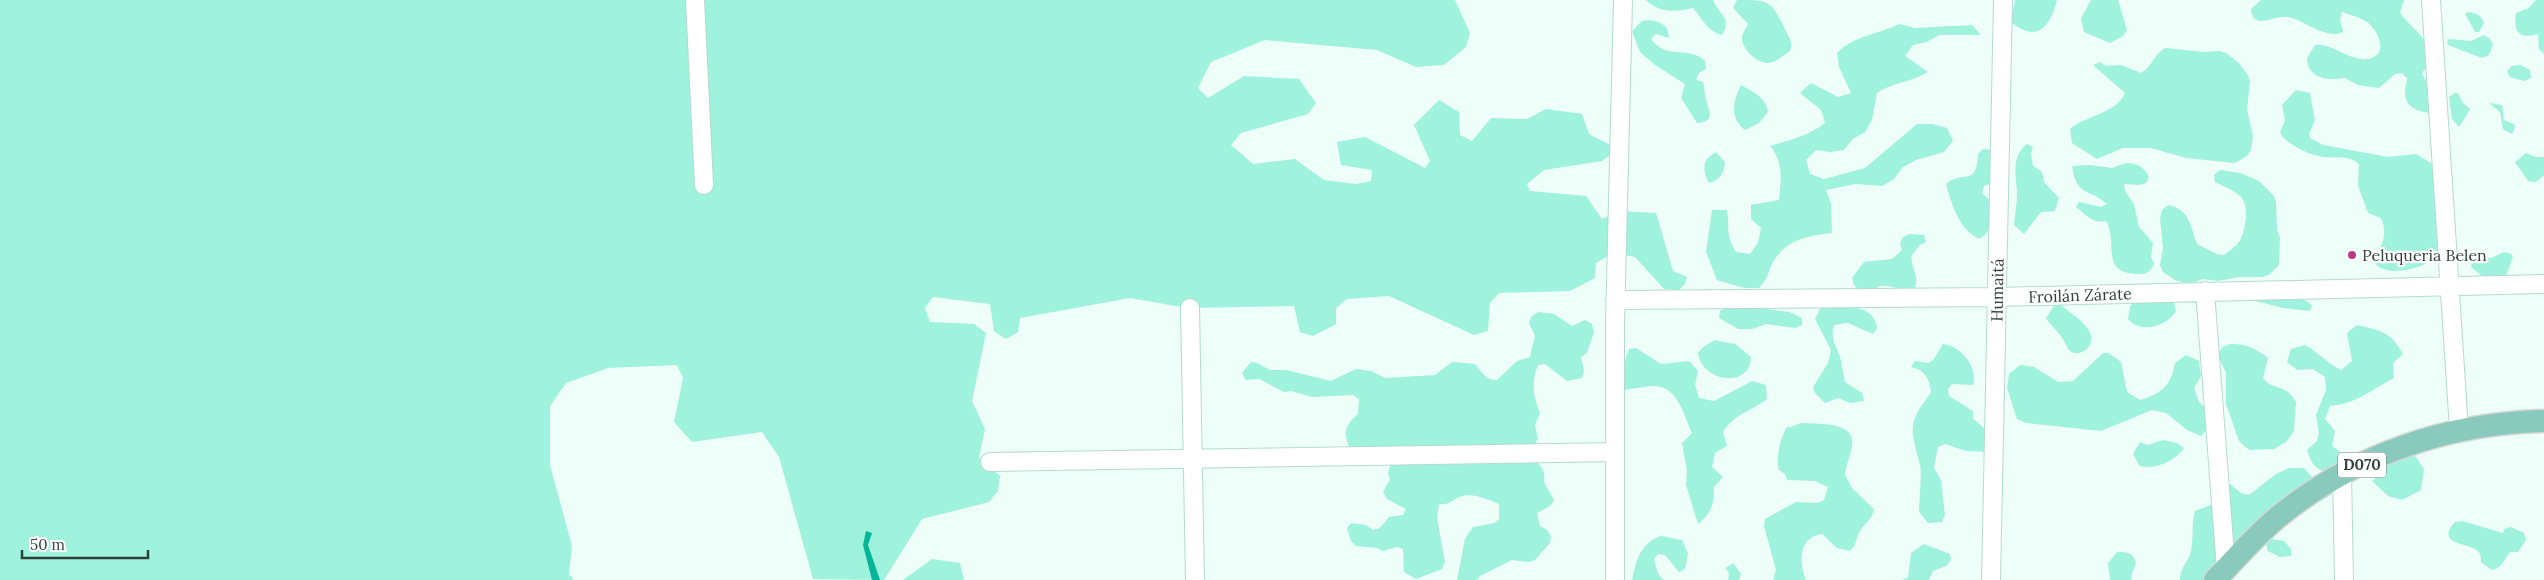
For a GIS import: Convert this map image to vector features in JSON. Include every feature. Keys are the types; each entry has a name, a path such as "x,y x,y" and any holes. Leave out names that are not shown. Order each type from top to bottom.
{"main road":[{"name":"D070","path":"2221,575 2281,514 2342,473 2422,439 2459,430 2544,421"}],"street":[{"path":"695,0 704,185"},
{"path":"1615,580 1615,300 1623,0"},
{"name":"Humaitá","path":"1991,580 2003,0"},
{"path":"2432,0 2459,430"},
{"name":"Froilán Zárate","path":"1615,300 1997,297 2544,284"},
{"path":"2205,291 2221,575"},
{"path":"1190,308 1195,580"},
{"path":"990,462 1615,452"},
{"path":"2342,473 2344,580"}],"shaded area":[{"path":"0,0 1455,0 1470,33 1466,47 1444,65 1416,67 1377,50 1265,40 1211,62 1198,88 1208,98 1244,76 1299,79 1316,103 1308,114 1241,133 1231,145 1253,164 1295,159 1324,180 1356,184 1371,181 1372,170 1341,165 1337,142 1365,137 1425,168 1430,161 1414,125 1439,100 1459,112 1460,135 1472,141 1491,118 1527,119 1546,109 1582,114 1589,134 1618,149 1602,161 1544,170 1527,184 1530,191 1586,196 1602,219 1620,211 1656,213 1673,271 1687,277 1685,284 1679,290 1664,289 1635,257 1613,253 1596,263 1595,278 1570,291 1499,293 1490,303 1488,331 1474,335 1389,296 1347,299 1336,308 1336,324 1313,336 1300,332 1294,306 1187,308 1130,298 1020,318 1018,332 1006,339 994,331 990,304 933,297 925,308 930,322 974,324 986,333 972,401 985,429 979,457 1000,476 998,491 989,502 922,519 884,580 813,579 779,457 762,432 692,442 674,422 683,378 677,365 608,368 566,383 550,406 550,465 572,546 569,574 574,580 0,580"},
{"path":"1646,0 1713,0 1724,16 1725,29 1722,35 1713,31 1693,8 1681,10 1662,9"},
{"path":"1737,0 1762,1 1771,6 1790,38 1790,51 1769,63 1760,61 1751,55 1745,47 1742,38 1748,24 1733,8"},
{"path":"2015,0 2057,0 2046,25 2035,32 2020,28 2011,22"},
{"path":"2091,0 2118,0 2127,30 2123,36 2110,43 2084,32 2081,18"},
{"path":"2261,0 2404,0 2400,12 2424,39 2430,52 2430,59 2422,74 2436,99 2435,113 2416,110 2408,104 2405,92 2407,78 2402,73 2395,74 2379,88 2358,85 2345,78 2326,79 2311,70 2307,58 2315,45 2329,47 2358,59 2372,58 2377,55 2380,51 2380,41 2375,30 2367,22 2342,12 2340,19 2343,32 2336,34 2322,32 2288,17 2260,21 2256,20 2253,16 2251,9"},
{"path":"2536,0 2544,0 2544,54 2539,49 2538,34 2531,36 2521,35 2518,33 2515,25 2516,13 2529,8"},
{"path":"2468,12 2482,18 2484,23 2479,32 2475,32 2465,14"},
{"path":"1650,20 1664,25 1668,33 1669,38 1656,34 1651,39 1657,46 1671,51 1692,54 1705,61 1706,69 1699,73 1696,80 1704,84 1705,97 1710,114 1707,120 1697,123 1681,98 1685,84 1655,65 1640,52 1632,31 1642,21"},
{"path":"1899,24 1915,28 1972,25 1981,35 1939,35 1927,42 1913,45 1905,56 1928,72 1916,78 1889,86 1877,93 1872,120 1865,132 1853,139 1844,150 1830,152 1816,150 1806,160 1810,174 1824,179 1865,168 1917,124 1932,124 1947,128 1953,141 1944,152 1916,160 1903,167 1894,179 1882,186 1855,184 1826,190 1831,204 1832,233 1798,240 1783,249 1772,264 1766,279 1759,288 1744,288 1717,280 1706,252 1712,210 1727,210 1729,236 1736,252 1750,254 1758,243 1761,228 1751,219 1751,205 1779,200 1780,165 1770,146 1792,140 1825,123 1821,110 1800,93 1811,83 1838,97 1851,93 1839,67 1837,53 1851,42"},
{"path":"2484,35 2490,39 2493,45 2489,55 2482,58 2448,45 2447,42 2449,39 2471,41"},
{"path":"2165,48 2204,52 2219,51 2226,53 2239,63 2250,81 2247,110 2253,136 2251,150 2247,156 2235,163 2186,158 2151,148 2123,148 2097,159 2072,143 2070,129 2084,120 2115,106 2125,93 2093,65 2100,62 2106,66 2121,65 2141,73"},
{"path":"2520,65 2530,70 2531,78 2524,81 2510,77 2507,71 2512,66"},
{"path":"1741,85 1765,102 1768,112 1759,123 1745,130 1736,120 1734,109"},
{"path":"2296,90 2310,93 2315,120 2309,134 2310,138 2323,145 2388,157 2416,154 2434,165 2442,224 2439,247 2435,256 2430,261 2412,269 2392,271 2376,265 2373,258 2382,244 2384,229 2381,218 2368,213 2358,186 2359,164 2347,158 2325,157 2306,152 2288,142 2280,133 2285,120 2282,105"},
{"path":"2458,93 2463,103 2470,109 2459,127 2452,119 2449,97"},
{"path":"2489,103 2502,105 2504,120 2514,124 2515,128 2512,134 2503,129 2500,112"},
{"path":"2027,144 2033,147 2031,154 2033,166 2042,172 2044,182 2059,198 2055,211 2041,212 2024,234 2014,225 2017,197 2016,166 2019,154"},
{"path":"1983,149 1998,150 1997,181 1984,186 1982,193 1993,203 1992,214 1991,224 1987,232 1979,239 1966,229 1961,222 1946,184 1972,174 1975,171 1978,154"},
{"path":"1716,152 1725,162 1719,178 1709,183 1704,169 1708,158"},
{"path":"2526,153 2536,157 2544,157 2544,175 2536,182 2528,181 2515,162"},
{"path":"2126,163 2140,166 2149,177 2146,183 2139,185 2124,184 2125,191 2134,204 2139,227 2153,243 2151,257 2154,264 2152,269 2142,274 2126,273 2118,269 2112,255 2111,238 2106,221 2093,220 2076,207 2079,202 2101,207 2107,204 2080,188 2074,176 2072,166 2090,165 2112,168"},
{"path":"2220,170 2240,173 2259,181 2274,196 2277,230 2280,237 2279,265 2269,275 2262,277 2239,277 2218,281 2203,279 2189,284 2175,280 2163,272 2160,265 2163,248 2160,218 2162,210 2168,205 2181,210 2185,214 2197,244 2217,254 2224,255 2239,242 2245,225 2245,205 2240,196 2215,182 2214,175"},
{"path":"1910,234 1924,235 1926,242 1920,245 1911,256 1916,279 1913,292 1883,286 1879,286 1874,291 1859,290 1854,285 1852,278 1864,262 1892,259 1902,250 1900,243 1903,237"},
{"path":"2504,252 2511,254 2513,257 2506,276 2488,281 2471,267 2473,258 2491,258"},
{"path":"2163,294 2174,303 2176,311 2172,317 2153,327 2133,324 2128,319 2130,306 2136,302"},
{"path":"2217,295 2299,297 2312,305 2310,311 2283,308 2248,299 2212,302"},
{"path":"2061,305 2082,322 2091,335 2091,344 2081,352 2077,353 2069,350 2064,340 2046,318 2054,306"},
{"path":"1726,307 1789,312 1802,318 1802,325 1795,328 1766,324 1752,329 1738,329 1719,318 1720,311"},
{"path":"1821,307 1858,308 1871,315 1875,320 1877,328 1873,334 1848,323 1834,325 1833,330 1833,338 1840,357 1845,382 1862,393 1864,401 1850,403 1838,398 1825,403 1815,393 1813,387 1828,363 1831,350 1815,319"},
{"path":"1538,312 1554,314 1572,326 1585,320 1592,324 1594,332 1587,353 1581,357 1584,371 1582,378 1567,381 1545,364 1538,365 1534,378 1534,396 1540,413 1535,425 1538,439 1534,445 1531,459 1542,468 1544,482 1554,500 1550,506 1537,513 1540,526 1547,530 1551,536 1550,543 1535,560 1529,562 1512,560 1480,576 1477,580 1457,580 1465,539 1473,527 1494,523 1499,519 1499,504 1478,496 1467,495 1447,504 1439,504 1437,518 1445,562 1442,569 1416,579 1404,572 1403,549 1397,547 1383,551 1377,548 1356,546 1351,541 1347,528 1351,523 1366,525 1373,530 1380,528 1389,517 1403,515 1406,509 1387,499 1383,492 1390,479 1388,473 1392,459 1350,449 1346,438 1346,430 1350,422 1358,414 1359,399 1353,395 1312,397 1291,391 1284,392 1259,379 1246,380 1242,373 1251,362 1270,370 1286,370 1331,381 1356,369 1371,371 1385,378 1435,375 1452,362 1475,364 1486,377 1497,380 1517,361 1530,357 1535,336 1529,323 1532,316"},
{"path":"2357,325 2389,336 2403,354 2393,363 2394,378 2363,396 2330,406 2325,419 2335,431 2332,446 2351,459 2335,473 2320,470 2311,461 2307,450 2317,441 2319,434 2316,415 2326,390 2325,377 2313,369 2297,370 2287,362 2291,349 2305,345 2341,370 2352,361 2347,333"},
{"path":"1715,340 1734,344 1733,342 1751,357 1749,367 1743,374 1735,378 1725,378 1707,370 1701,363 1698,353 1703,347"},
{"path":"1943,344 1962,353 1967,358 1973,371 1973,385 1952,384 1948,389 1949,396 1973,411 1973,419 1989,432 1990,452 1966,451 1945,444 1938,447 1934,468 1941,480 1945,515 1942,522 1928,523 1919,512 1921,468 1914,443 1913,428 1917,412 1931,393 1926,376 1920,370 1911,367 1915,361 1929,363 1934,359"},
{"path":"2230,344 2241,344 2250,347 2268,358 2263,378 2271,385 2284,389 2296,402 2294,431 2286,442 2274,449 2250,450 2239,441 2226,404 2226,373 2220,360 2219,352 2223,347"},
{"path":"1636,348 1661,364 1689,361 1698,371 1695,385 1699,398 1714,401 1752,381 1766,385 1767,399 1737,417 1723,432 1727,446 1715,453 1712,467 1723,477 1714,487 1713,503 1709,512 1698,524 1686,485 1687,471 1682,443 1692,433 1682,409 1668,390 1660,387 1651,386 1623,390 1620,376 1629,349"},
{"path":"2103,353 2109,353 2121,362 2127,392 2140,400 2154,395 2164,388 2171,378 2175,363 2186,355 2199,361 2201,376 2194,388 2199,402 2210,412 2210,426 2201,436 2187,430 2166,413 2152,410 2101,431 2026,423 2017,419 2007,388 2009,374 2020,365 2034,367 2058,382 2073,381"},
{"path":"1801,423 1834,425 1848,432 1852,437 1852,445 1845,475 1852,488 1874,509 1872,516 1861,530 1855,545 1850,551 1837,548 1822,534 1814,536 1808,540 1802,552 1802,566 1806,580 1773,580 1776,570 1764,526 1765,519 1796,502 1817,503 1824,500 1828,487 1815,481 1787,480 1785,474 1779,470 1778,453 1786,429 1789,425 1788,428"},
{"path":"2163,440 2177,443 2184,448 2176,457 2165,463 2152,467 2140,466 2133,454 2140,442 2148,445"},
{"path":"2409,453 2416,457 2424,469 2421,490 2402,500 2388,496 2372,481 2375,479 2373,466"},
{"path":"2289,468 2304,468 2315,480 2271,508 2211,580 2180,580 2181,572 2191,551 2195,511 2216,503 2222,484 2230,484 2241,493 2249,495 2276,474"},
{"path":"2462,521 2503,533 2504,529 2511,527 2524,533 2526,540 2518,552 2510,552 2501,565 2492,570 2481,562 2478,551 2455,542 2448,535 2455,522"},
{"path":"866,531 872,533 868,545 880,580 872,580 863,545"},
{"path":"1661,536 1682,540 1688,554 1685,569 1679,572 1665,555 1658,554 1654,559 1658,574 1664,580 1632,580 1640,554 1648,543"},
{"path":"2271,539 2284,541 2291,549 2291,556 2280,557 2268,551 2266,544"},
{"path":"1924,544 1950,554 1951,560 1946,566 1933,571 1929,580 1902,580 1908,577 1911,553"},
{"path":"2117,552 2129,553 2135,559 2136,563 2131,576 2132,580 2110,580 2108,563"},
{"path":"932,559 960,563 964,580 903,580"},
{"path":"1733,563 1741,574 1739,580 1728,580 1729,574 1726,568"}],"place":[{"name":"Peluqueria Belen","path":"2352,255"}]}
